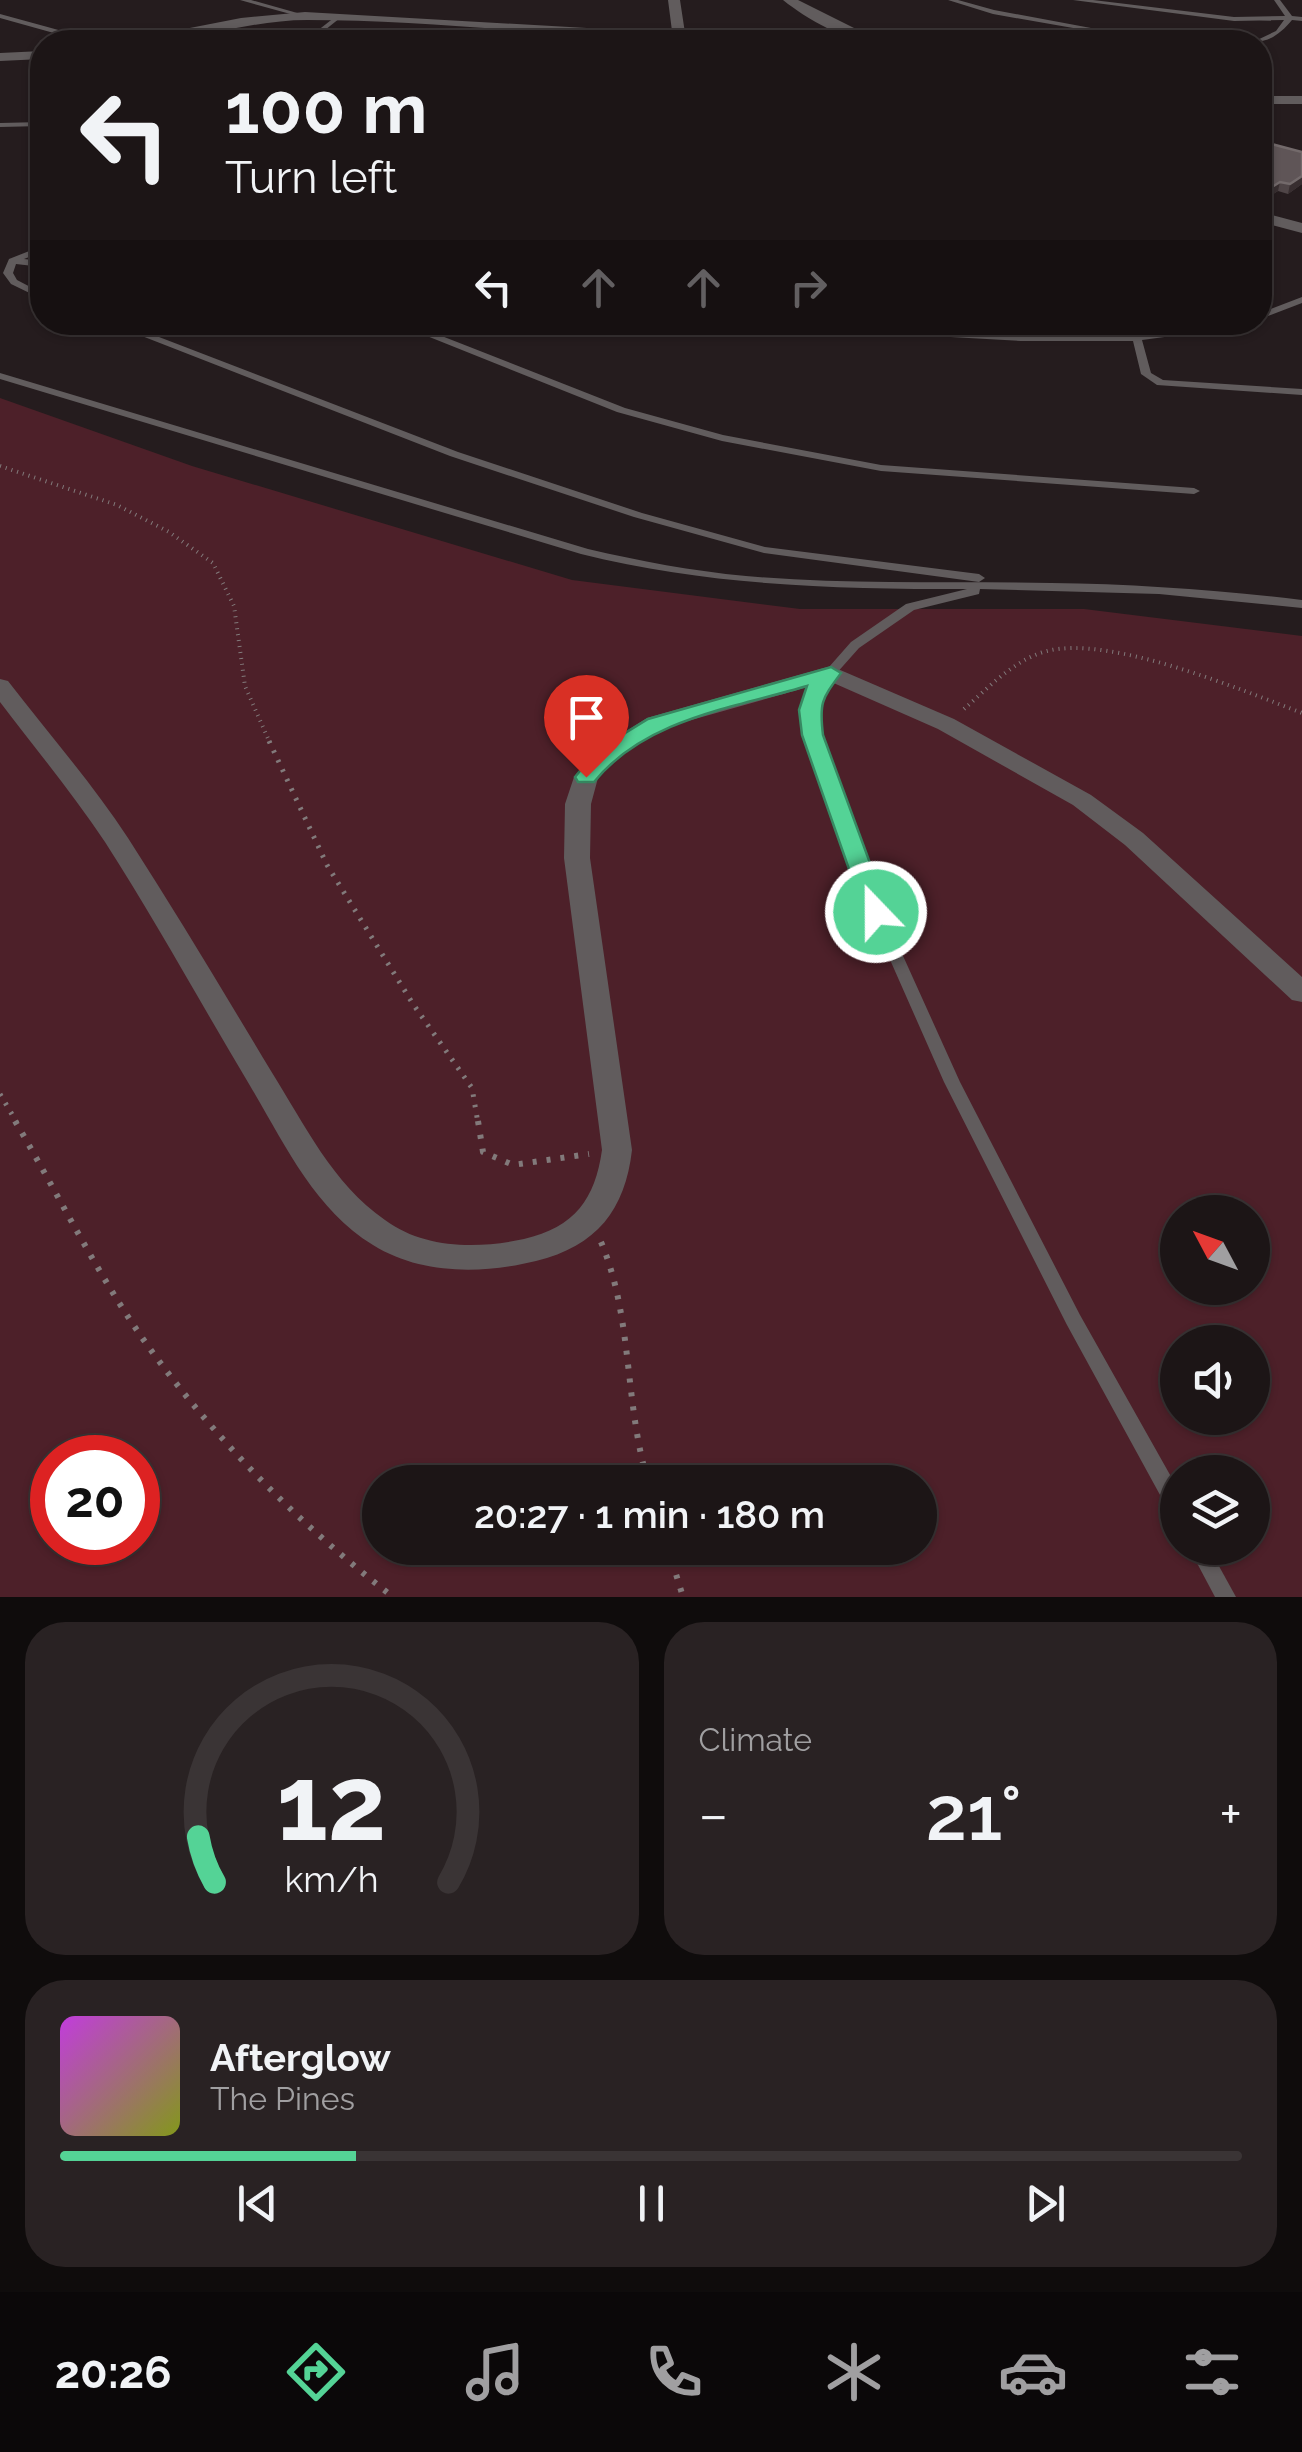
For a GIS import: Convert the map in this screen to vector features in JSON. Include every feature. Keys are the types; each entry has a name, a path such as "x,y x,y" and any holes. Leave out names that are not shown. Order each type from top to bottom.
{"street":[{"path":"674,0 682,30"},
{"path":"788,0 842,30"},
{"path":"194,30 305,16 529,30"},
{"path":"0,57 30,56"},
{"path":"1272,100 1302,100"},
{"path":"1272,220 1302,228"},
{"path":"0,686 116,838 330,1190 362,1220 402,1246 441,1256 484,1258 532,1252 587,1224 607,1196 618,1170 577,858 578,804 586,777 604,756 655,723 831,673 946,724 1109,818 1302,993"}],"lane":[{"path":"243,0 305,16"},
{"path":"951,0 993,12 1094,30"},
{"path":"1076,0 1187,14 1302,18"},
{"path":"1170,0 1187,14"},
{"path":"1277,0 1290,18"},
{"path":"0,16 50,30"},
{"path":"322,30 337,18"},
{"path":"1272,35 1290,18"},
{"path":"0,125 30,124"},
{"path":"30,254 12,262 8,273 14,282 30,290"},
{"path":"12,262 30,263"},
{"path":"1272,311 1302,300"},
{"path":"144,335 454,454 730,542 1008,586"},
{"path":"429,335 621,410 722,438 896,470 1194,491"},
{"path":"946,335 1138,340 1174,335"},
{"path":"1146,335 1155,339"},
{"path":"1138,340 1146,374 1162,382 1302,392"},
{"path":"0,376 585,552 661,570 751,582 1183,591 1302,604"},
{"path":"1008,586 931,601 892,616 854,645 813,692 812,735 864,886 971,1121 1073,1320 1160,1477"},
{"path":"1208,1565 1226,1597"}],"path":[{"path":"0,466 117,506 169,532 213,563 234,606 245,686 279,763 327,865 413,1004 472,1088 484,1152 513,1165 617,1150"},
{"path":"946,724 1029,658 1051,650 1082,649 1130,657 1302,713"},
{"path":"0,1094 123,1307 166,1370 284,1506 393,1597"},
{"path":"587,1224 603,1244 619,1296 628,1344 630,1408 644,1465"},
{"path":"673,1565 683,1597"}],"shaded area":[{"path":"0,398 192,466 572,580 800,609 1084,609 1302,636 1302,1597 0,1597"}],"building":[{"path":"1272,144 1302,152 1302,176 1290,184 1280,182 1272,187"}],"route":[{"path":"586,777 604,756 655,723 831,673 813,692 812,735 876,912"}]}
